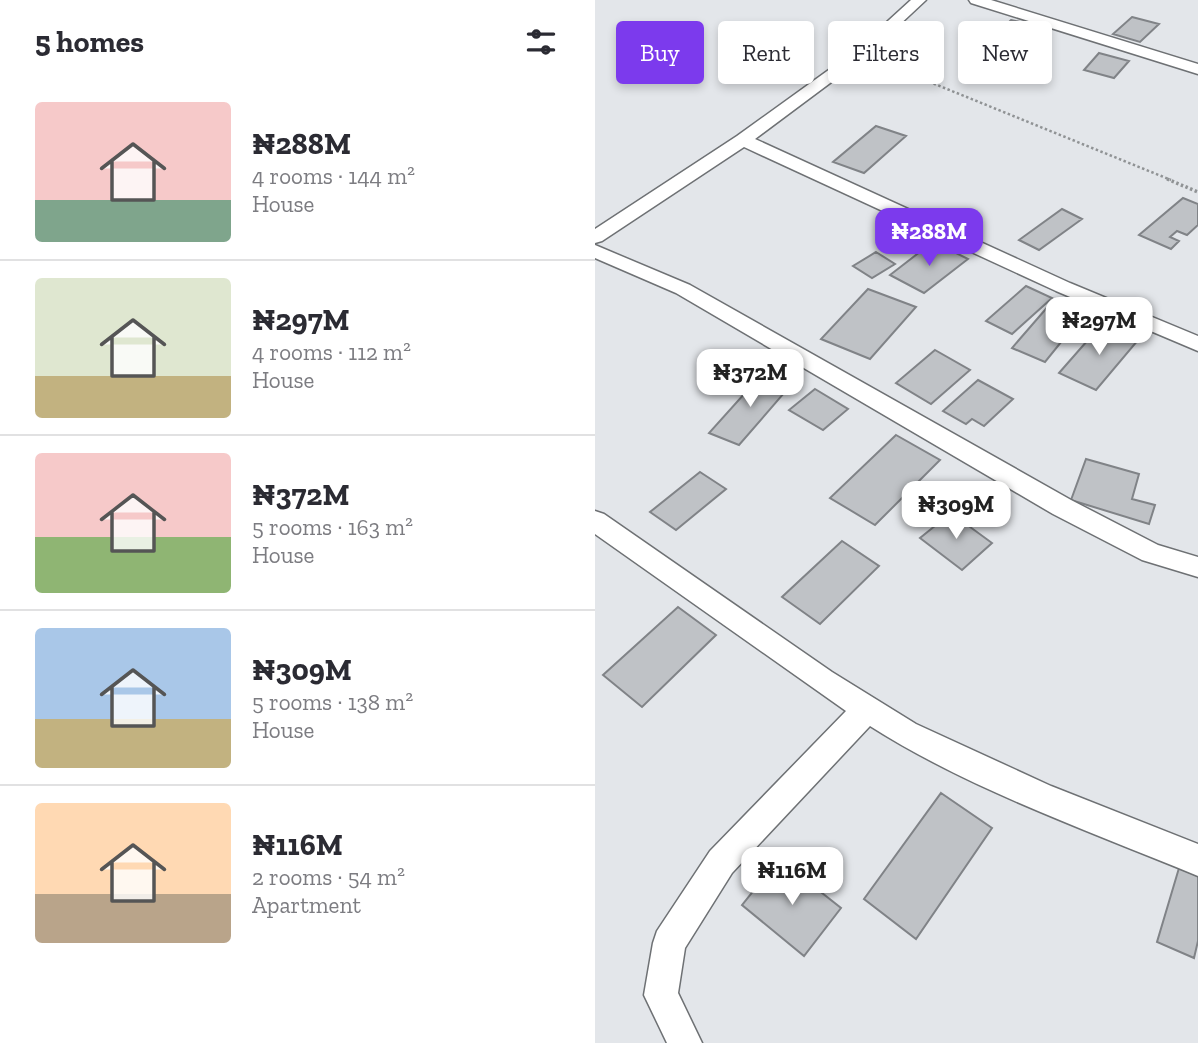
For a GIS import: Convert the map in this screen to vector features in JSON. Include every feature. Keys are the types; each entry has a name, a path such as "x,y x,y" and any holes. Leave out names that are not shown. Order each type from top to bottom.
{"street":[{"path":"896,21 919,0"},
{"path":"976,0 1198,69"},
{"path":"595,237 743,140 828,78"},
{"path":"743,140 1063,286 1198,344"},
{"path":"595,251 683,289 1062,507 1151,553 1198,568"},
{"path":"595,520 822,681 906,733 1041,797 1198,860"},
{"path":"685,1043 661,995 669,943 721,862 867,709"}],"path":[{"path":"936,84 1198,192"}],"building":[{"path":"1132,17 1159,24 1140,42 1113,34"},
{"path":"1099,53 1129,61 1114,78 1084,70"},
{"path":"876,126 906,136 864,173 833,162"},
{"path":"1183,198 1198,204 1198,225 1187,235 1177,231 1170,237 1179,241 1171,249 1139,235"},
{"path":"1062,209 1082,219 1039,250 1019,240"},
{"path":"942,246 968,259 924,293 890,275 925,248 934,253"},
{"path":"876,252 895,264 872,278 853,266"},
{"path":"1026,286 1052,298 1012,334 986,321"},
{"path":"868,289 916,307 870,359 821,339"},
{"path":"1051,303 1083,315 1045,362 1012,348"},
{"path":"1102,324 1139,339 1096,390 1059,373"},
{"path":"935,350 970,370 931,404 896,383"},
{"path":"763,373 791,385 739,445 709,433"},
{"path":"978,380 1013,399 984,426 972,419 966,424 943,411"},
{"path":"815,389 848,409 823,430 789,410"},
{"path":"896,435 940,460 875,525 830,498"},
{"path":"1086,459 1139,474 1132,499 1155,505 1149,524 1071,500"},
{"path":"700,472 726,489 676,530 650,512"},
{"path":"951,513 992,543 962,570 920,538"},
{"path":"842,541 879,566 820,624 782,597"},
{"path":"678,607 716,635 642,707 603,675"},
{"path":"941,793 992,828 916,939 864,899"},
{"path":"779,859 841,908 804,956 742,905"},
{"path":"1179,868 1198,876 1198,941 1194,958 1157,942"}]}
